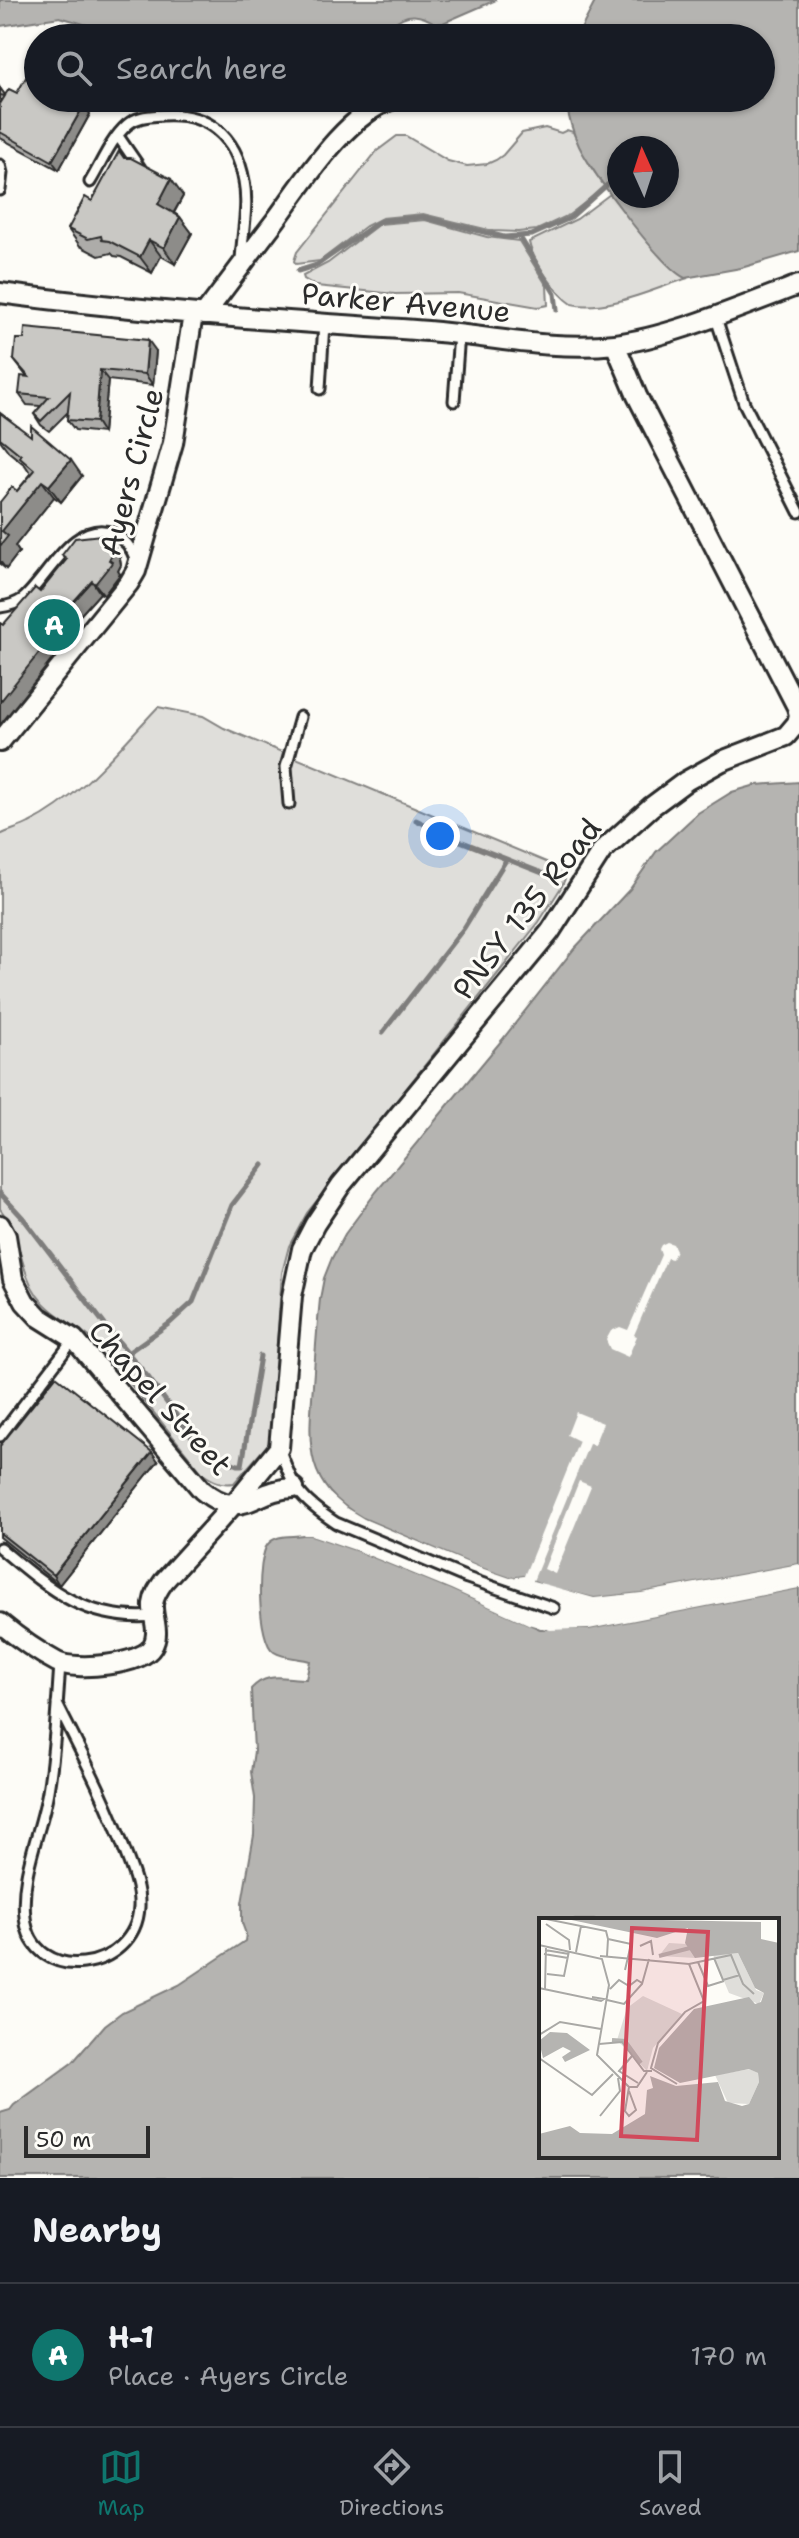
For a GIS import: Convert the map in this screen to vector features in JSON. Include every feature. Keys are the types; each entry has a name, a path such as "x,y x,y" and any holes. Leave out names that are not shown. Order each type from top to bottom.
{"street":[{"path":"198,314 240,267 307,177 342,136 369,112"},
{"name":"Parker Avenue","path":"0,293 87,305 534,342 615,344 649,337 799,285"},
{"name":"Ayers Circle","path":"0,742 129,583 173,443 198,314"},
{"name":"PNSY 135 Road","path":"279,1448 292,1296 302,1249 341,1185 550,932 602,851 651,807 686,781 722,761 786,736 797,723 797,707 637,396 615,344"},
{"name":"Chapel Street","path":"0,1225 6,1236 13,1279 25,1302 39,1317 74,1339 202,1490 216,1501 232,1506 294,1488"},
{"path":"0,1623 60,1664 79,1666 140,1658 154,1645 153,1602 164,1581 279,1448"}],"lane":[{"path":"90,182 118,136 134,120 181,114 196,117 218,130 233,150 245,181 240,267"},
{"path":"118,136 140,168"},
{"path":"0,165 0,190"},
{"path":"715,315 744,403 799,512"},
{"path":"320,389 324,323"},
{"path":"454,401 459,334"},
{"path":"0,607 20,601 70,544 86,534 102,531 114,534 127,545 136,565"},
{"path":"289,804 286,767 300,717"},
{"path":"0,1436 74,1339"},
{"path":"279,1448 294,1488 336,1523 467,1578 554,1608"},
{"path":"0,1548 50,1590 86,1608 128,1618 154,1616"},
{"path":"57,1704 101,1789 134,1875 139,1903 131,1934 119,1948 91,1962 69,1965 55,1961 44,1953 29,1933 25,1919 25,1880 48,1789 60,1664"}],"shaded area":[{"path":"0,0 496,0 436,24 419,16 409,16 394,24 84,24 60,17 0,26"},
{"path":"596,0 799,0 799,251 741,268 685,278 660,257 621,208 679,208 679,136 607,136 607,189 577,140 568,112 775,112 775,24 584,24"},
{"path":"545,128 561,133 567,130 573,132 605,187 569,215 537,230 518,232 493,231 423,214 382,218 366,226 320,261 296,264 294,261 297,252 377,151 397,136 406,136 448,161 467,166 496,160 522,133"},
{"path":"607,196 607,208 621,208 669,266 688,278 615,302 585,306 572,304 546,276 529,242 577,219"},
{"path":"425,220 487,237 519,241 547,286 548,305 538,307 458,293 395,294 316,286 304,279 303,276 328,263 379,224"},
{"path":"158,707 203,716 224,728 568,871 539,922 307,1213 289,1246 282,1273 270,1442 234,1483 218,1482 203,1474 100,1346 51,1310 37,1295 13,1230 0,1209 0,835 48,813 65,800 98,771"},
{"path":"799,782 799,1564 641,1593 594,1598 545,1586 523,1576 510,1578 478,1567 363,1518 330,1492 320,1478 311,1445 320,1299 324,1278 345,1234 574,949 630,889 656,852 698,813 732,792 756,785"},
{"path":"311,1535 358,1551 540,1629 589,1629 799,1588 799,2178 0,2178 0,2113 10,2110 73,2062 105,2025 122,2012 179,1985 245,1941 242,1903 254,1835 255,1798 251,1772 254,1751 251,1689 270,1678 306,1679 310,1661 274,1652 264,1632 260,1599 261,1565 268,1544 279,1537"}],"pier":[{"path":"667,1242 673,1244 676,1250 672,1259 667,1258 634,1335 637,1336 628,1357 610,1349 606,1340 611,1331 620,1327 628,1330 661,1255 659,1249"},
{"path":"576,1412 603,1423 594,1445 589,1444 533,1581 594,1598 641,1593 799,1564 799,1568 642,1597 594,1602 543,1589 522,1580 509,1582 477,1570 362,1522 343,1512 328,1498 330,1494 364,1519 478,1567 510,1578 524,1576 579,1441 567,1435"},
{"path":"579,1481 591,1486 555,1574 544,1569"},
{"path":"306,1531 359,1548 453,1585 530,1621 550,1626 588,1625 760,1590 799,1584 799,1588 589,1629 550,1630 528,1624 358,1551 303,1535"}],"building":[{"path":"24,81 24,112 80,112 52,161 0,132 0,104 5,96 0,95 0,88 5,95 9,89 17,93"},
{"path":"119,151 124,158 131,158 171,179 158,204 180,217 164,248 149,240 140,257 102,240 101,236 88,239 68,229 85,197 92,201"},
{"path":"25,328 148,340 145,374 100,370 96,422 67,420 70,392 41,421 34,414 49,397 19,394 21,376 29,377 14,360 16,339 24,339"},
{"path":"0,413 31,436 31,426 71,460 49,486 42,481 2,531 8,536 0,546 0,502 12,487 17,491 35,470 0,438"},
{"path":"101,535 111,542 111,564 95,584 92,581 65,611 69,615 0,702 0,623 3,625 35,588 40,592 67,559 62,555 75,538"},
{"path":"56,1376 152,1452 53,1575 0,1533 0,1446"}],"waterway":[{"path":"298,271 317,265 380,221 423,217 504,237 532,235 570,218 607,185"},
{"path":"520,237 555,294 557,310"},
{"path":"416,820 455,839 555,878"},
{"path":"383,1032 464,928 506,860"},
{"path":"129,1352 193,1302 232,1205 263,1165"},
{"path":"0,1193 148,1377 198,1445 208,1453 238,1465 242,1465 260,1356"}],"place":[{"name":"H-1","path":"54,625"}]}
